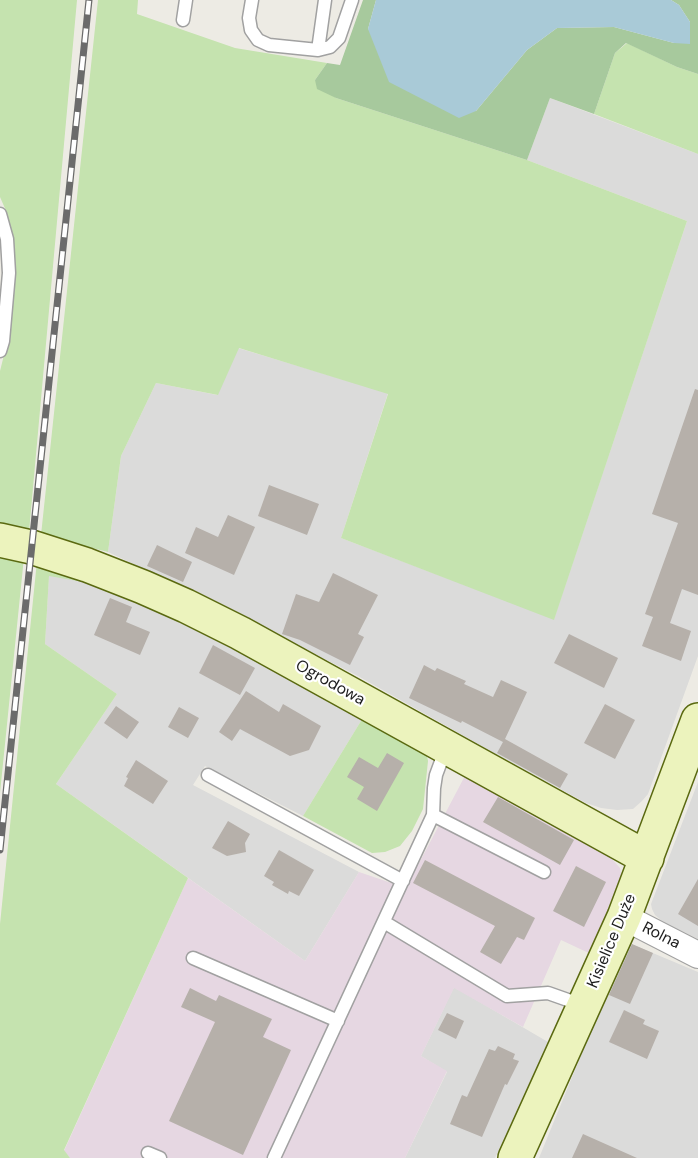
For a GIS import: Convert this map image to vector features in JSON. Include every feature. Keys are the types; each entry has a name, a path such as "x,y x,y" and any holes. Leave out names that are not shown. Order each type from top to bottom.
{"street":[{"name":"Ogrodowa","path":"0,540 77,561 165,596 240,633 647,858"},
{"name":"Kisielice Duże","path":"515,1158 624,917 698,720"},
{"name":"Rolna","path":"624,917 698,955"}],"lane":[{"path":"183,20 186,0"},
{"path":"252,0 249,18 251,30 258,40 269,45 318,50 330,47 339,38 352,0"},
{"path":"318,50 326,0"},
{"path":"0,214 7,239 9,273 3,341 0,351"},
{"path":"274,1158 433,815 436,775 446,747"},
{"path":"207,775 404,881"},
{"path":"433,815 544,873"},
{"path":"384,922 507,996 548,993 584,1006"},
{"path":"193,958 338,1021"},
{"path":"148,1153 160,1158"}],"shaded area":[{"path":"550,98 698,154 698,656 648,794 633,809 601,808 586,803 358,676 185,588 108,552 121,456 156,383 217,395 238,348 388,393 341,538 554,619 687,221 527,160"},
{"path":"49,575 118,588 364,716 303,816 205,766 193,785 359,872 305,961 56,784 117,694 45,644"},
{"path":"467,772 610,857 620,868 623,887 593,955 561,940 523,1027 454,988 421,1056 447,1071 405,1158 70,1158 64,1151 188,878 305,961 359,872 406,888"},
{"path":"698,782 698,939 662,921 655,915 651,904"},
{"path":"629,943 698,972 698,1158 539,1158 606,994"},
{"path":"454,987 548,1042 495,1158 405,1158 447,1072 421,1056"}],"green space":[{"path":"0,0 77,0 29,532 0,527 0,371 14,284 13,244 7,213 0,197"},
{"path":"98,0 138,0 137,14 235,48 327,63 315,80 336,98 527,160 687,221 554,620 341,538 388,394 239,348 218,395 156,383 121,456 108,552 41,535"},
{"path":"363,0 376,0 368,29 476,111 527,50 557,28 614,27 674,43 690,43 690,22 679,5 671,0 698,0 698,74 677,67 626,43 615,53 594,114 550,98 527,160 336,98 317,89 315,80 327,63 340,65"},
{"path":"627,43 677,67 698,74 698,154 594,114 615,53"},
{"path":"0,551 24,557 0,793"},
{"path":"37,561 118,588 49,576 45,644 117,694 56,784 188,878 64,1150 70,1158 0,1158 0,924"},
{"path":"364,716 426,751 428,761 423,809 412,831 400,846 385,852 372,853 303,816"}],"water":[{"path":"376,0 671,0 679,5 690,22 690,44 674,43 614,27 557,28 527,50 476,111 459,118 389,82 368,29"}],"building":[{"path":"695,389 698,390 698,595 682,589 670,623 691,631 681,661 642,646 653,617 645,614 678,523 652,514"},
{"path":"269,485 319,504 307,535 258,516"},
{"path":"228,515 255,527 234,575 185,553 196,527 218,537"},
{"path":"157,545 192,562 183,582 147,566"},
{"path":"333,573 378,595 358,634 364,637 350,665 300,640 282,634 296,594 319,602"},
{"path":"110,598 132,607 126,622 150,632 140,655 94,635"},
{"path":"569,634 618,658 604,688 554,663"},
{"path":"213,645 255,668 240,695 199,673"},
{"path":"424,665 435,671 437,668 466,681 464,684 493,697 501,680 527,692 505,739 568,774 560,788 497,753 503,742 409,698"},
{"path":"246,691 279,712 283,704 321,726 309,750 290,756 240,729 232,741 219,732"},
{"path":"605,704 635,720 615,759 584,743"},
{"path":"116,706 139,722 127,739 104,723"},
{"path":"179,707 199,718 188,738 168,727"},
{"path":"387,753 404,763 377,811 357,799 364,787 347,777 359,757 378,768"},
{"path":"136,760 168,781 153,804 124,786 128,778 126,777"},
{"path":"498,797 574,840 560,865 483,822"},
{"path":"228,821 250,834 245,843 246,852 227,856 212,848"},
{"path":"279,850 314,870 299,896 289,891 288,894 272,885 274,882 264,876"},
{"path":"425,860 535,918 524,940 517,937 501,964 480,952 495,926 413,883"},
{"path":"576,866 606,882 584,927 553,911"},
{"path":"698,879 698,926 678,914"},
{"path":"632,944 653,953 630,1004 609,995"},
{"path":"190,988 216,1001 219,995 272,1019 263,1037 291,1050 243,1155 169,1121 215,1022 181,1007"},
{"path":"624,1010 645,1020 643,1024 659,1031 647,1059 609,1042"},
{"path":"447,1013 464,1021 456,1039 438,1030"},
{"path":"498,1046 515,1054 513,1059 519,1061 507,1085 505,1084 482,1137 450,1124 462,1095 467,1097 489,1049 495,1051"},
{"path":"583,1134 637,1158 572,1158"}],"railway":[{"path":"0,850 89,0"}]}
